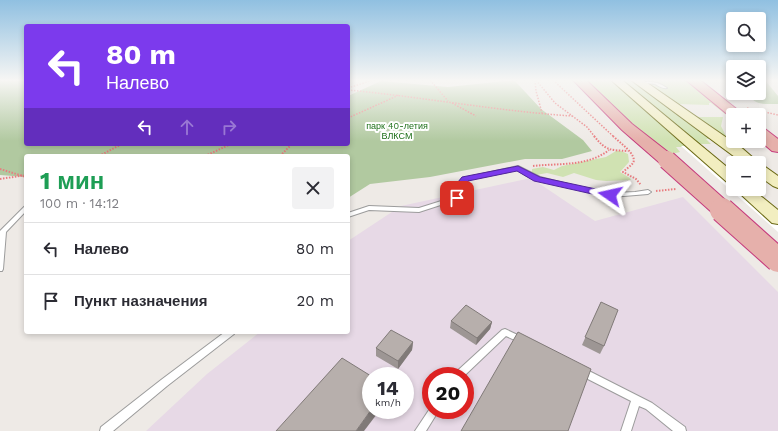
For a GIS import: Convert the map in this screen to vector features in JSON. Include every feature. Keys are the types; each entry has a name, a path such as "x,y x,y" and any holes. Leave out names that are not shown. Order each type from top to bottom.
{"highway":[{"path":"599,100 626,127 667,160 778,260"},
{"path":"723,100 736,108"},
{"path":"766,138 778,147"}],"main road":[{"path":"639,100 726,174"},
{"path":"665,100 743,156"},
{"path":"766,174 778,183"},
{"path":"751,196 778,219"}],"lane":[{"path":"350,214 369,208 419,210 457,198 462,182 465,179 518,168 537,179 610,195 634,195 648,192"},
{"path":"0,269 3,231 24,210"},
{"path":"468,367 505,332 526,342"},
{"path":"105,431 164,383 228,334"},
{"path":"574,367 650,406 681,431"},
{"path":"626,431 636,399"},
{"path":"420,431 428,419"}],"path":[{"path":"350,117 388,100"},
{"path":"436,100 530,113 572,116"},
{"path":"538,100 542,113"},
{"path":"553,100 587,127 602,146 609,150 628,151 575,100"},
{"path":"449,102 476,116"},
{"path":"766,114 778,115"},
{"path":"103,154 118,146"},
{"path":"209,154 227,146"},
{"path":"282,154 290,146"},
{"path":"518,168 543,164 566,164 592,159 604,155 609,150"},
{"path":"0,169 21,176"},
{"path":"0,179 21,176"}],"shaded area":[{"path":"531,178 595,221 683,197 778,292 778,431 146,431 207,374 257,334 350,334 350,240 401,206"}],"green space":[{"name":"парк 40-летия ВЛКСМ","path":"0,100 24,100 24,146 350,146 350,100 533,100 541,109 583,140 592,151 562,159 525,159 430,177 370,184 350,197 350,154 24,154 24,177 0,175"},
{"path":"607,100 711,100 726,112 725,114 711,103 709,103 709,105 678,104 691,116 723,117 721,126 726,138 706,139 711,144 696,144 699,147 676,147 680,152 667,155"},
{"path":"753,100 778,100 778,104 760,103"},
{"path":"616,151 621,151 628,154 629,162 620,172 631,180 606,181 596,180 574,173 563,177 547,173 536,175 532,172 532,169 543,167 554,170 562,166 606,157"}],"pier":[{"path":"681,146 700,146 726,167 726,186"},
{"path":"737,196 761,196 778,210 778,232"}],"building":[{"path":"601,302 618,310 604,346 585,337"},
{"path":"466,305 492,322 477,338 451,321"},
{"path":"391,330 413,342 398,361 376,348"},
{"path":"518,332 591,369 568,431 461,431 468,419 474,419 474,408"},
{"path":"342,358 362,370 362,419 365,419 356,431 276,431"}],"route":[{"path":"457,198 462,182 465,179 518,168 537,179 610,195"}]}
